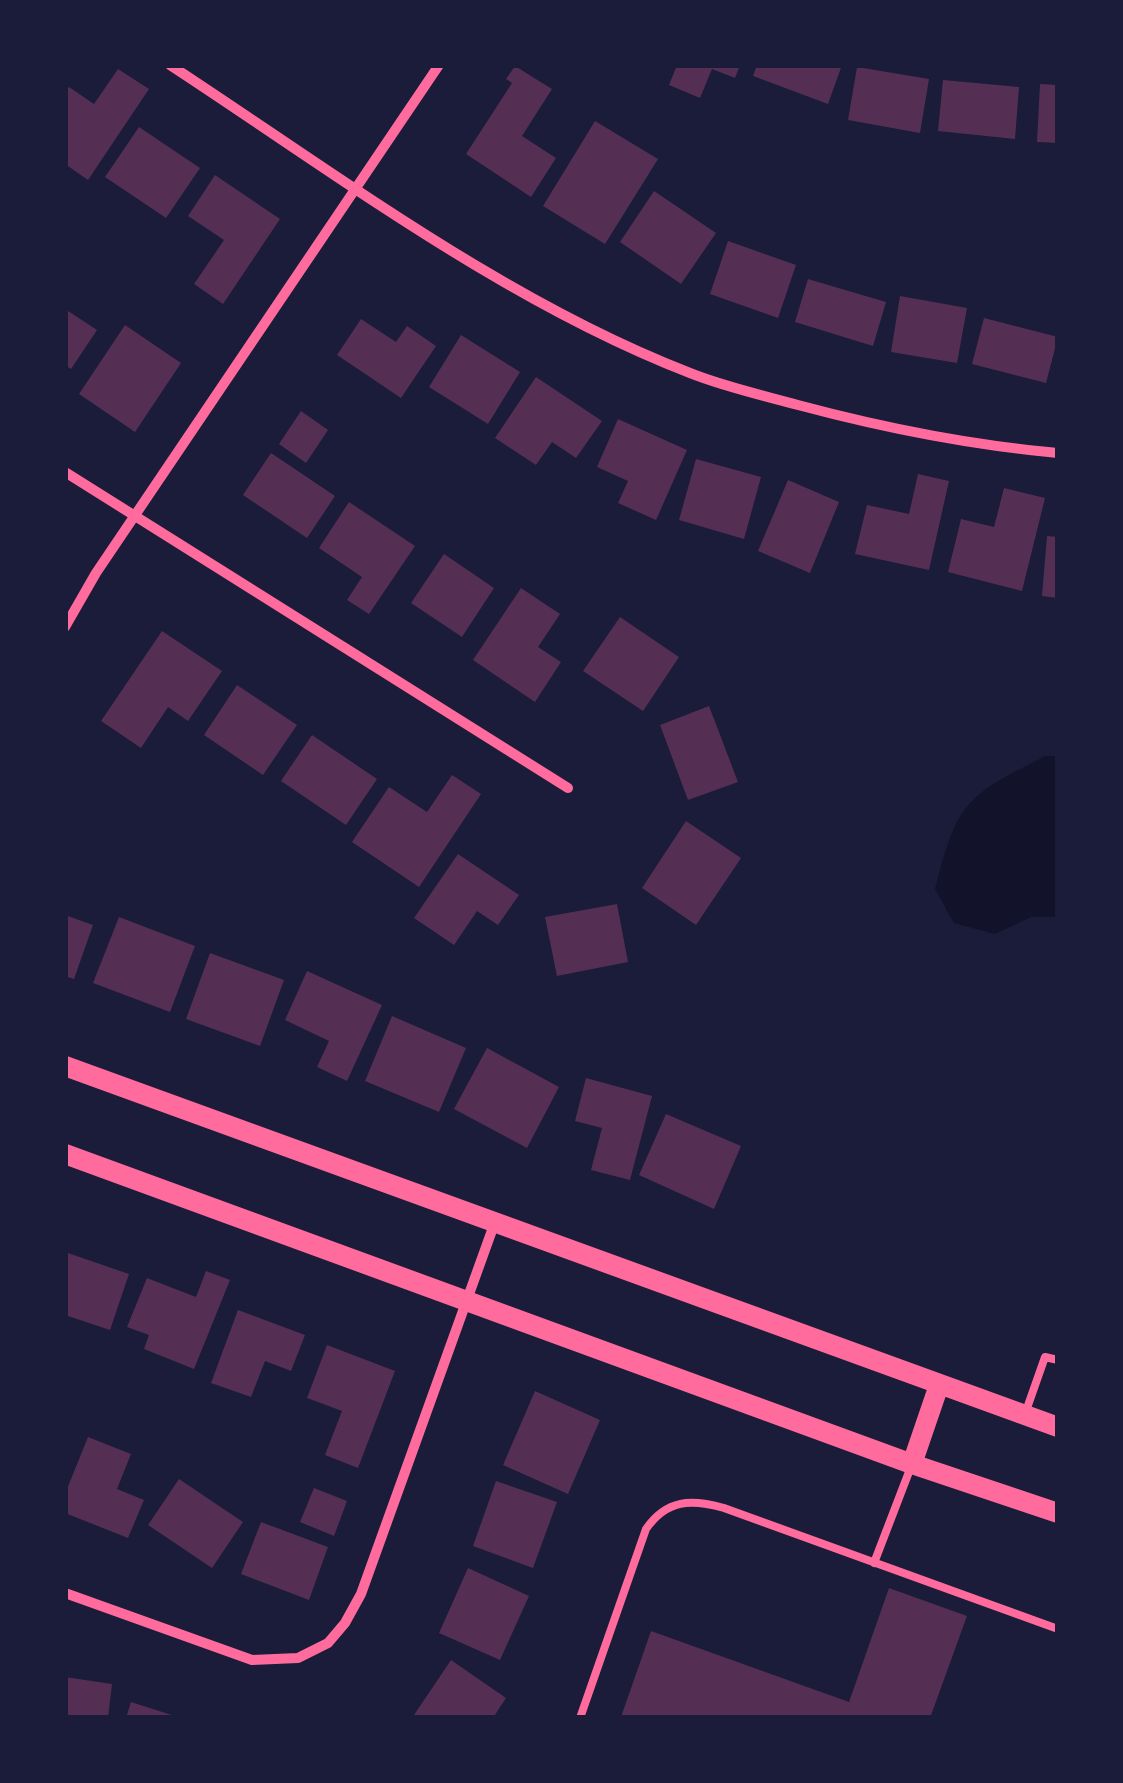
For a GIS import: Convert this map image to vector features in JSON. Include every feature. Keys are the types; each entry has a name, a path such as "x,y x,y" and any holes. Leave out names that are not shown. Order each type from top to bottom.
{"main road":[{"path":"65,1066 1058,1426"},
{"path":"65,1154 912,1464 1058,1513"},
{"path":"912,1464 940,1385"}],"street":[{"path":"170,65 484,270 597,332 688,372 882,428 993,447 1058,453"},
{"path":"65,627 96,574 439,65"},
{"path":"65,472 568,788"},
{"path":"65,1593 252,1660 298,1658 328,1642 345,1623 361,1594 496,1222"}],"lane":[{"path":"1025,1414 1045,1357 1058,1360"},
{"path":"874,1562 912,1464"},
{"path":"580,1718 646,1529 657,1513 677,1502 698,1501 724,1508 1058,1629"}],"shaded area":[{"path":"1045,756 1058,756 1058,917 1031,917 995,934 954,923 935,889 960,816 982,792"}],"building":[{"path":"677,65 740,65 735,78 712,69 700,98 669,85"},
{"path":"757,65 842,65 828,104 753,76"},
{"path":"515,66 552,89 522,136 556,158 531,197 466,154 512,83 506,79"},
{"path":"857,67 929,79 920,133 848,120"},
{"path":"118,69 149,89 88,180 65,164 65,92 69,87 94,104"},
{"path":"943,80 1019,87 1015,139 938,131"},
{"path":"1040,84 1058,85 1058,143 1037,142"},
{"path":"595,121 658,159 605,244 543,206"},
{"path":"139,127 200,168 166,218 105,177"},
{"path":"215,175 280,219 223,304 194,284 224,240 188,216"},
{"path":"654,191 716,233 681,284 620,242"},
{"path":"728,241 796,265 778,318 710,294"},
{"path":"808,279 886,302 873,346 795,322"},
{"path":"900,296 967,308 957,363 891,352"},
{"path":"65,309 97,330 71,369 65,365"},
{"path":"984,318 1058,337 1046,383 972,364"},
{"path":"361,319 396,342 407,326 436,346 401,398 337,355"},
{"path":"125,325 181,363 135,432 79,394"},
{"path":"461,335 520,372 488,424 429,387"},
{"path":"536,377 602,421 576,458 552,442 536,465 495,438"},
{"path":"301,411 328,430 306,463 279,444"},
{"path":"618,419 687,450 656,520 618,503 628,481 597,467"},
{"path":"271,453 335,496 307,538 243,495"},
{"path":"696,459 761,477 744,539 679,520"},
{"path":"918,474 949,481 929,570 855,554 867,505 909,514"},
{"path":"788,480 839,502 810,573 758,551"},
{"path":"1004,488 1045,498 1022,591 948,572 961,519 994,527"},
{"path":"349,502 415,546 369,614 347,600 362,577 319,548"},
{"path":"1047,536 1058,537 1058,598 1042,596"},
{"path":"444,554 494,588 462,637 411,603"},
{"path":"521,588 560,614 538,647 561,662 535,702 473,660"},
{"path":"620,617 679,657 643,711 583,671"},
{"path":"162,631 222,671 188,721 168,707 141,748 101,721"},
{"path":"237,685 297,725 263,775 204,735"},
{"path":"709,706 738,782 688,800 660,725"},
{"path":"312,735 377,779 346,825 281,781"},
{"path":"452,775 481,794 419,887 352,842 389,787 427,812"},
{"path":"686,821 741,858 696,925 642,888"},
{"path":"458,854 519,895 498,925 477,911 454,945 414,918"},
{"path":"617,904 628,962 557,976 545,917"},
{"path":"65,915 93,925 74,979 65,976"},
{"path":"119,917 195,946 170,1012 93,983"},
{"path":"210,953 284,980 260,1046 186,1019"},
{"path":"307,971 382,1005 347,1081 317,1067 329,1041 285,1020"},
{"path":"392,1016 466,1048 439,1112 365,1081"},
{"path":"487,1048 559,1087 527,1148 454,1109"},
{"path":"586,1078 652,1096 630,1180 591,1170 602,1128 575,1121"},
{"path":"666,1114 741,1146 714,1209 639,1175"},
{"path":"65,1252 129,1274 110,1330 65,1315"},
{"path":"206,1271 230,1280 194,1369 144,1349 149,1335 127,1327 147,1278 196,1297"},
{"path":"238,1310 305,1335 291,1371 265,1361 251,1397 211,1383"},
{"path":"327,1345 395,1371 358,1468 325,1455 342,1411 307,1398"},
{"path":"535,1391 600,1420 568,1494 503,1465"},
{"path":"88,1437 131,1454 117,1489 144,1500 128,1538 65,1513 65,1494"},
{"path":"179,1479 243,1522 212,1568 148,1525"},
{"path":"496,1481 557,1502 533,1568 473,1546"},
{"path":"314,1488 347,1501 334,1536 300,1522"},
{"path":"261,1522 328,1547 309,1600 241,1574"},
{"path":"468,1568 529,1596 500,1660 439,1633"},
{"path":"889,1588 967,1616 930,1718 621,1717 651,1631 849,1702"},
{"path":"451,1660 506,1698 493,1718 412,1718"},
{"path":"65,1677 112,1684 108,1718 65,1718"},
{"path":"131,1702 178,1717 178,1718 126,1718"}]}
